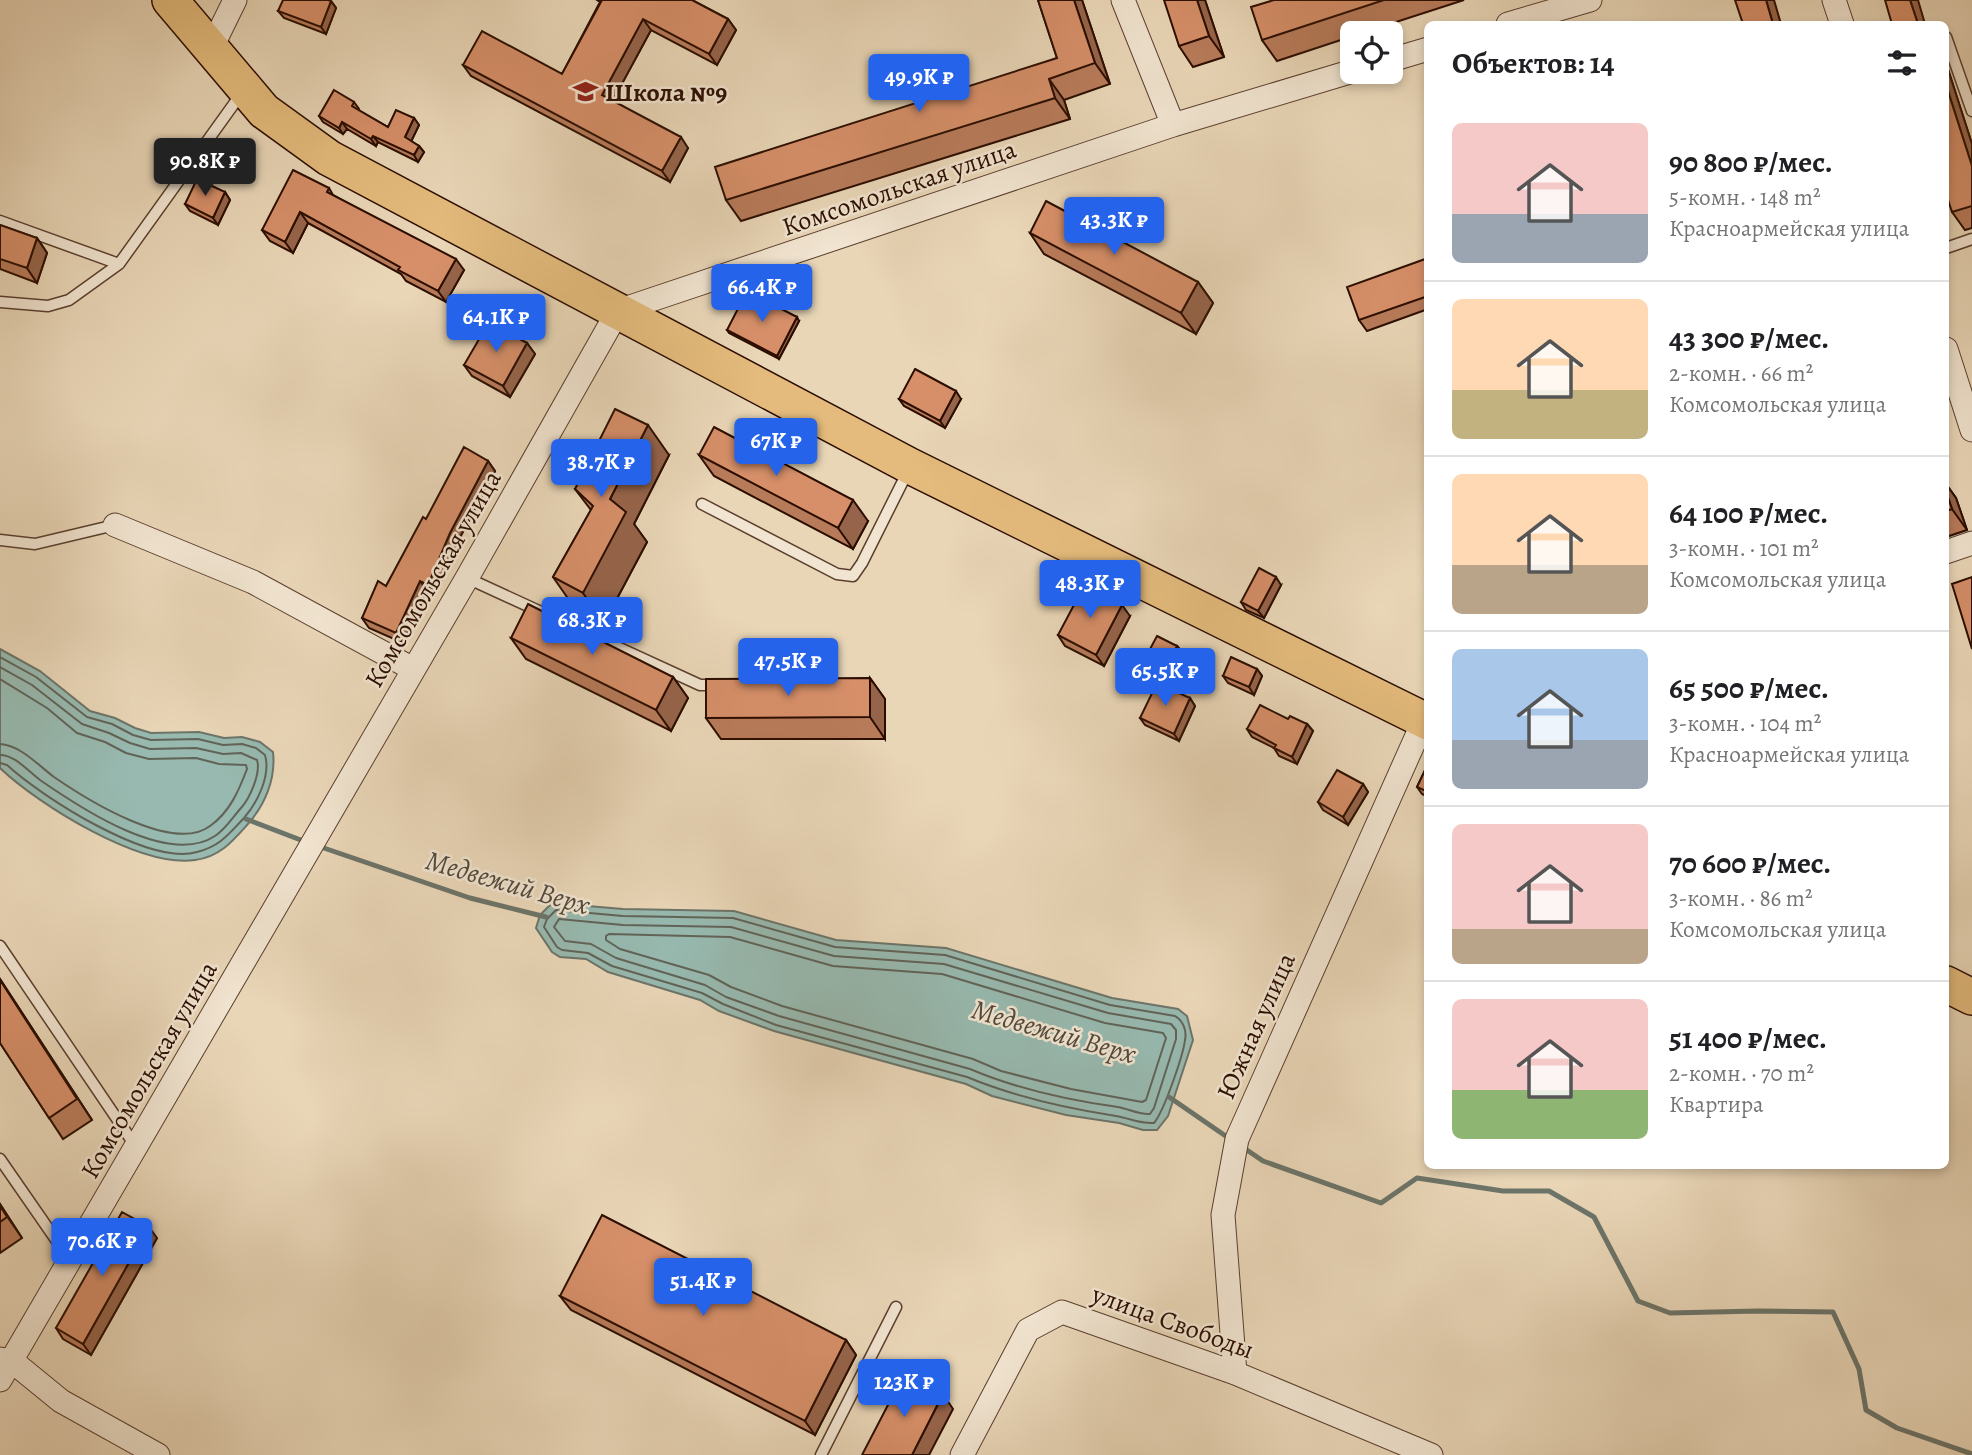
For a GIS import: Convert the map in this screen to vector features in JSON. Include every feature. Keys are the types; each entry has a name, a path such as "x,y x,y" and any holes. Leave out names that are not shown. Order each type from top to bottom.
{"main road":[{"path":"170,0 264,111 329,158 910,466 1424,719"},
{"path":"1949,986 1972,997"}],"street":[{"path":"211,49 235,0"},
{"path":"1123,0 1173,125"},
{"path":"1518,21 1590,0"},
{"path":"1834,0 1841,21"},
{"path":"1403,56 1424,50"},
{"name":"Комсомольская улица","path":"4,1367 70,1261 467,578 618,311 1173,125 1340,75"},
{"path":"1949,358 1972,430"},
{"path":"115,525 253,582 414,669"},
{"path":"1949,551 1972,544"},
{"name":"Южная улица","path":"1235,1373 1223,1215 1237,1139 1424,727"},
{"name":"улица Свободы","path":"962,1455 1028,1330 1062,1312 1235,1373 1431,1455"},
{"path":"4,1367 158,1455"}],"lane":[{"path":"1949,46 1972,111"},
{"path":"0,302 48,306 69,300 119,264 245,89"},
{"path":"0,221 119,264"},
{"path":"1949,247 1972,239"},
{"path":"702,504 837,574 853,576 910,466"},
{"path":"0,540 35,544 115,525"},
{"path":"467,578 700,685 728,685"},
{"path":"0,946 136,1147"},
{"path":"0,1159 70,1261"},
{"path":"821,1455 897,1307"}],"water":[{"path":"0,649 40,671 90,711 115,718 135,728 151,733 199,732 260,742 273,752 273,772 259,809 224,848 211,856 195,860 172,860 147,854 119,844 64,815 0,768"},
{"path":"552,903 623,909 734,911 836,940 946,948 1112,998 1178,1009 1187,1016 1193,1040 1168,1116 1157,1130 1143,1130 1119,1123 1066,1115 992,1096 966,1084 774,1031 719,1011 700,1000 608,972 586,959 560,957 552,952 536,928 540,915"}],"building":[{"path":"283,0 331,1 321,27 278,11"},
{"path":"602,0 692,0 728,19 709,54 643,19 602,95 681,137 662,171 463,65 482,31 562,74"},
{"path":"1038,0 1074,0 1095,63 1049,79 1055,98 726,200 715,167 1057,58"},
{"path":"1164,0 1197,0 1209,36 1179,46"},
{"path":"1274,0 1384,0 1262,40 1251,7"},
{"path":"1735,0 1766,0 1772,21 1742,21"},
{"path":"1885,0 1910,0 1917,21 1891,21"},
{"path":"334,90 354,102 352,106 388,127 396,110 414,118 405,137 419,146 414,155 373,136 371,139 342,122 339,128 319,116"},
{"path":"1949,94 1972,166 1972,206 1952,212 1949,203"},
{"path":"293,170 329,188 327,192 456,259 438,291 300,212 285,242 262,230"},
{"path":"197,179 225,192 213,218 185,204"},
{"path":"1046,201 1198,282 1181,313 1030,233"},
{"path":"0,225 37,238 27,268 0,259"},
{"path":"1424,259 1424,297 1359,320 1347,287"},
{"path":"747,291 797,317 777,356 727,330"},
{"path":"489,322 527,343 503,386 464,365"},
{"path":"915,369 956,391 940,421 899,399"},
{"path":"615,409 648,425 610,499 626,512 583,593 553,577 593,506 575,489"},
{"path":"714,427 853,500 838,528 699,455"},
{"path":"464,447 488,461 450,533 428,585 420,581 396,633 362,618 378,581 386,586"},
{"path":"1259,568 1276,577 1258,611 1241,602"},
{"path":"1972,577 1972,649 1952,584"},
{"path":"1084,586 1122,605 1096,655 1058,635"},
{"path":"528,604 673,677 656,710 511,638"},
{"path":"1157,636 1177,646 1163,674 1142,664"},
{"path":"1231,657 1257,669 1249,687 1223,676"},
{"path":"870,678 870,717 706,718 706,679"},
{"path":"1157,683 1190,698 1174,734 1140,718"},
{"path":"1260,705 1288,719 1290,716 1307,724 1292,757 1247,729"},
{"path":"1337,770 1363,784 1343,817 1318,802"},
{"path":"1424,772 1424,790 1417,787"},
{"path":"0,980 77,1099 49,1118 0,1043"},
{"path":"0,1206 7,1217 0,1222"},
{"path":"122,1212 149,1227 83,1344 56,1328"},
{"path":"602,1215 846,1340 805,1421 560,1296"},
{"path":"904,1374 943,1394 912,1455 862,1455"}],"waterway":[{"name":"Медвежий Верх","path":"246,819 306,842"},
{"name":"Медвежий Верх","path":"318,846 470,898 546,917"},
{"name":"Медвежий Верх","path":"1169,1097 1230,1139"},
{"name":"Медвежий Верх","path":"1241,1146 1263,1161 1381,1203 1417,1178 1503,1191 1549,1191 1594,1217 1638,1301 1670,1313 1833,1312 1859,1369 1866,1410 1897,1428 1972,1454"}],"place":[{"name":"Школа №9","path":"585,92"}]}
